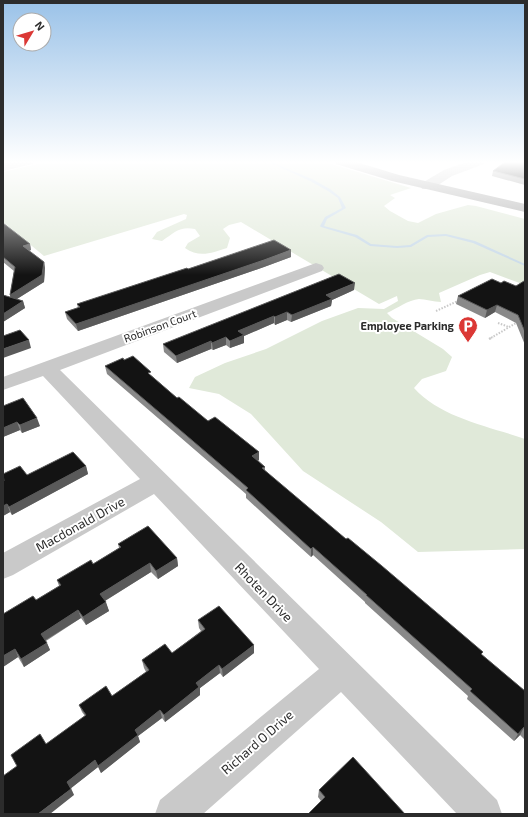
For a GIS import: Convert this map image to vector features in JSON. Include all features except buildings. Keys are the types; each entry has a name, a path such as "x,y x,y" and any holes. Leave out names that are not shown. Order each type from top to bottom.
{"main road":[{"path":"485,199 525,208"}],"street":[{"name":"Robinson Court","path":"3,384 316,268"},
{"name":"Rhoten Drive","path":"46,368 341,671 483,814"},
{"name":"Macdonald Drive","path":"3,567 156,482"},
{"name":"Richard O Drive","path":"174,814 341,671"}],"path":[{"path":"436,311 464,298"},
{"path":"498,323 518,327"},
{"path":"489,339 516,323"}],"green space":[{"path":"3,199 393,199 384,206 408,221 418,223 436,214 468,205 525,219 525,285 490,272 439,293 441,302 419,299 387,313 392,318 443,349 452,357 446,371 422,379 414,388 425,398 451,414 525,439 525,549 418,552 381,522 303,471 251,414 219,394 189,388 195,377 225,363 266,349 322,321 358,308 384,309 398,301 397,296 379,304 241,222 229,225 223,229 230,238 227,248 206,254 195,253 185,248 188,243 200,236 195,229 181,229 174,232 162,241 152,239 157,232 186,219 187,215 184,214 44,256 3,222"}],"waterway":[{"path":"340,199 344,208 326,218 322,226 356,236 370,245 397,247 411,246 427,236 446,235 474,242 525,265"}],"place":[{"name":"Employee Parking","path":"468,343"}]}
